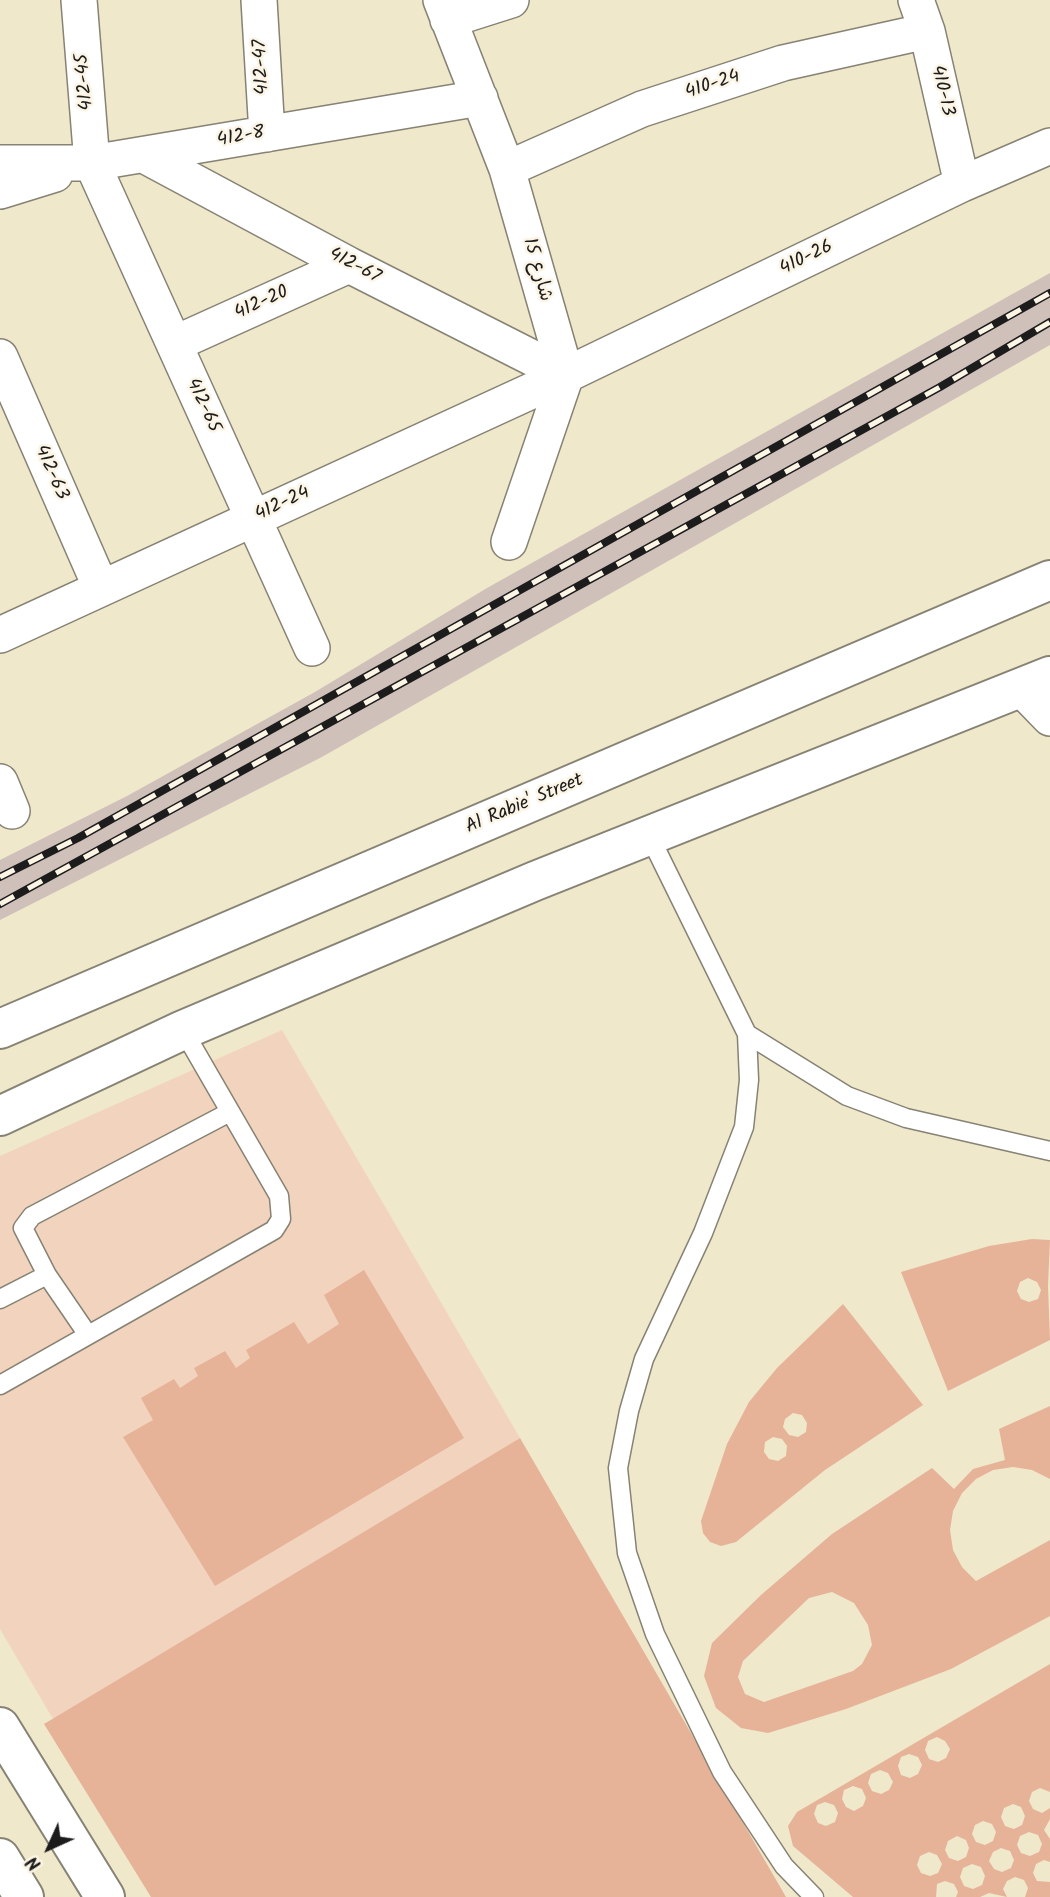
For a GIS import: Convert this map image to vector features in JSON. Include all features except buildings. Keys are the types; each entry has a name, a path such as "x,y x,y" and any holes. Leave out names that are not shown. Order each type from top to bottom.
{"main road":[{"name":"Al Rabie' Street","path":"0,1029 1050,580"},
{"path":"0,1116 183,1030 649,835 1035,682"},
{"path":"0,1727 105,1897"},
{"path":"0,1858 24,1897"}],"street":[{"name":"412-45","path":"79,0 92,163"},
{"name":"412-47","path":"259,0 267,134"},
{"path":"444,10 511,0"},
{"name":"شارع 15","path":"444,10 507,169 566,375"},
{"name":"410-24","path":"507,169 642,109 921,15"},
{"name":"410-13","path":"921,15 962,184"},
{"name":"412-8","path":"0,163 92,163 480,98"},
{"name":"410-26","path":"566,375 962,184 1050,146"},
{"name":"412-67","path":"144,155 349,265 566,375"},
{"path":"0,191 92,163"},
{"name":"412-65","path":"92,163 312,648"},
{"name":"412-20","path":"174,344 349,265"},
{"name":"412-63","path":"0,357 101,588"},
{"path":"509,542 566,375"},
{"name":"412-24","path":"0,635 566,375"},
{"path":"1035,682 1050,718"}],"lane":[{"path":"649,835 747,1034 750,1080 744,1127 703,1233 644,1359 629,1411 618,1468 627,1553 655,1634 722,1772 784,1866 814,1897"},
{"path":"0,1385 274,1230 281,1219 279,1196 183,1030"},
{"path":"747,1034 847,1096 906,1118 1050,1151"},
{"path":"88,1335 47,1275 23,1228 32,1216 230,1112"},
{"path":"0,1299 47,1275"}],"shaded area":[{"path":"1050,273 1050,345 320,758 0,920 0,860 127,796 315,692 487,588"},
{"path":"282,1030 520,1438 53,1719 0,1629 0,1156"}],"railway":[{"path":"0,877 78,838 1050,293"},
{"path":"0,904 940,387 1050,322"}]}
